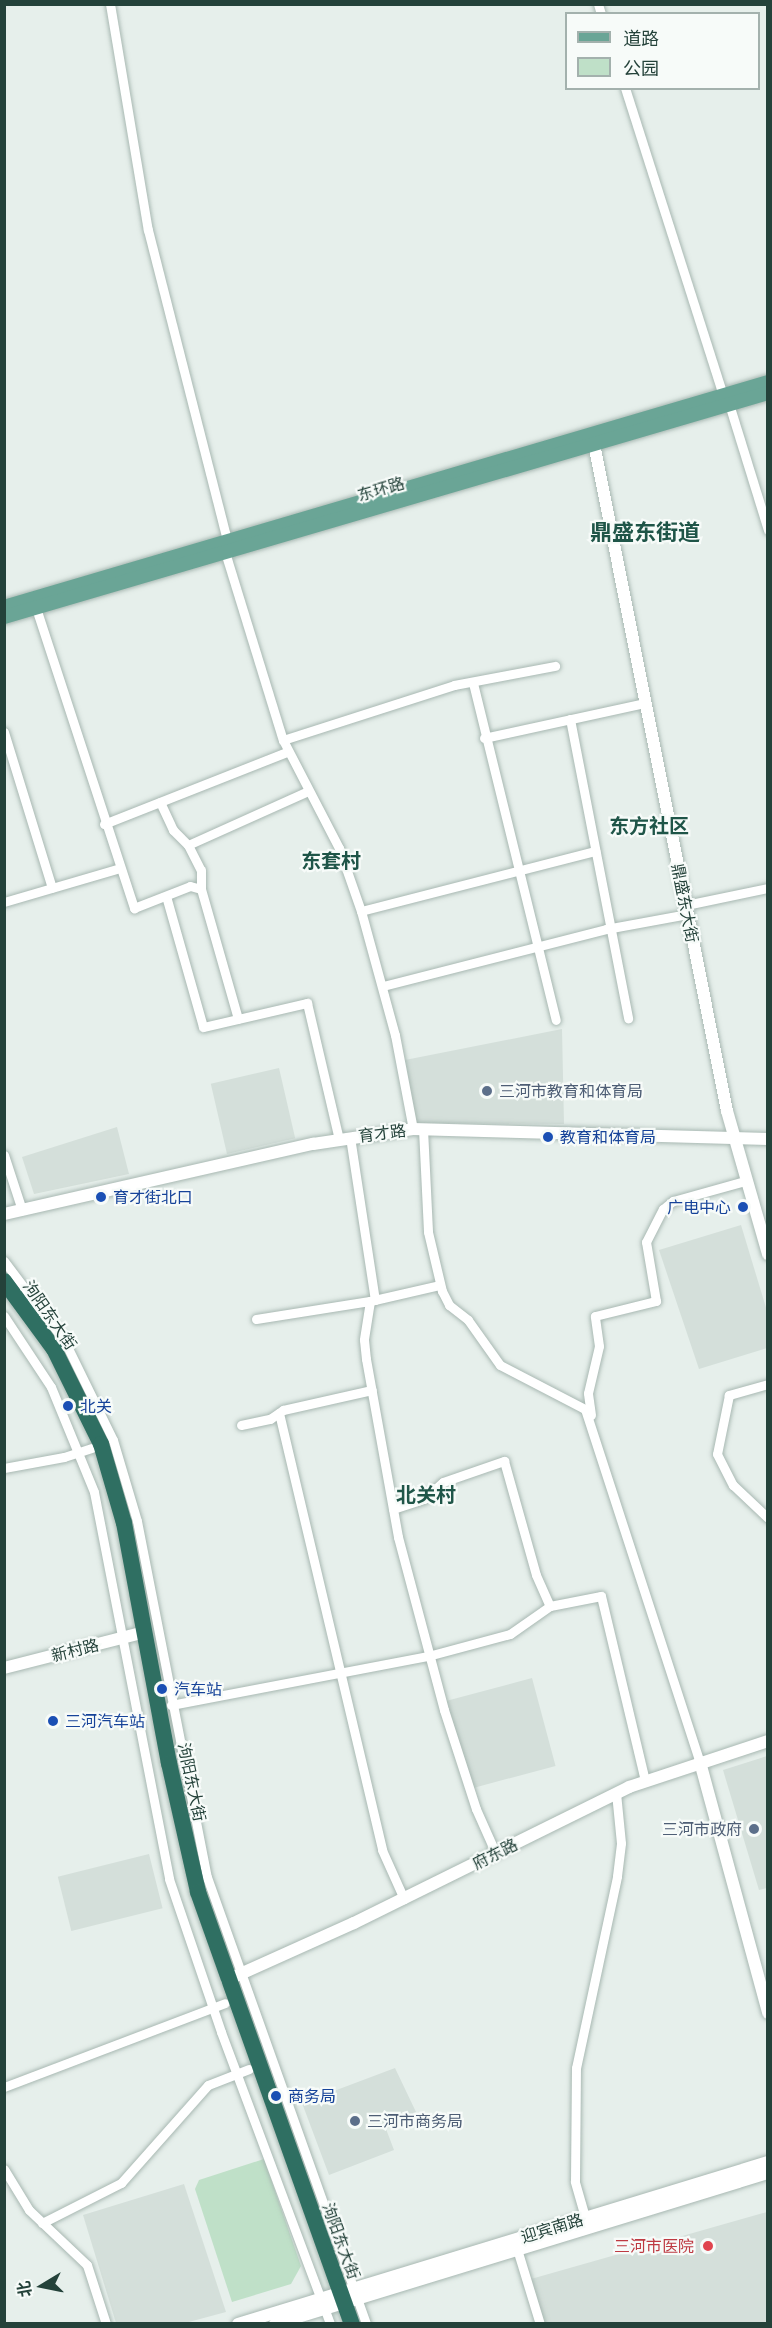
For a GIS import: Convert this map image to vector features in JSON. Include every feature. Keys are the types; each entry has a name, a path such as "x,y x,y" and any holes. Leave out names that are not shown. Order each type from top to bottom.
{"highway":[{"name":"泃阳东大街","path":"4,1281 54,1349 101,1444 122,1514 134,1635 191,1864 233,1977 338,2299"},
{"name":"泃阳东大街","path":"4,1298 56,1372 114,1526 181,1867 218,2005 243,2072 338,2299"},
{"path":"338,2299 341,2324"},
{"path":"338,2299 352,2324"}],"main road":[{"name":"东环路","path":"4,606 227,548 594,444 726,399 768,382"},
{"name":"东环路","path":"4,617 726,399 768,393"},
{"name":"鼎盛东大街","path":"594,444 734,1138 768,1254"},
{"name":"育才路","path":"4,1214 344,1138 418,1129 768,1139"},
{"name":"新村路","path":"4,1668 134,1635"},
{"name":"府东路","path":"233,1977 404,1899 645,1780 768,1741"},
{"path":"700,1761 768,2013"},
{"name":"迎宾南路","path":"338,2299 585,2217 768,2162"},
{"name":"迎宾南路","path":"338,2299 517,2250 768,2173"},
{"path":"238,2324 338,2299"},
{"path":"275,2324 338,2299"}],"street":[{"path":"110,4 148,230 227,548 287,752 339,848 361,911 383,986 418,1129 428,1232 440,1285 449,1305 468,1320 500,1365 578,1403 591,1420"},
{"path":"626,90 768,530"},
{"path":"36,608 104,824 134,908 190,886 201,889"},
{"path":"283,740 454,685 555,666"},
{"path":"473,683 484,738 556,1020"},
{"path":"484,738 645,703"},
{"path":"570,719 628,1018"},
{"path":"4,732 52,888"},
{"path":"104,824 287,752"},
{"path":"188,845 308,791"},
{"path":"160,802 173,830 188,845 201,870 201,889 238,1019"},
{"path":"361,911 595,851"},
{"path":"4,902 120,868"},
{"path":"383,986 768,888"},
{"path":"166,896 203,1027 307,1003 344,1138 372,1301 364,1340 393,1509 428,1656 476,1809 496,1854"},
{"path":"4,1155 22,1210"},
{"path":"700,1761 591,1420 588,1393 599,1346 595,1316 656,1301 646,1242 663,1209 673,1201 746,1181"},
{"path":"4,1261 65,1342 114,1440 137,1521 171,1705 205,1869 233,1977"},
{"path":"256,1319 372,1301 440,1285"},
{"path":"4,1316 51,1387 86,1450 4,1468"},
{"path":"768,1384 729,1395 717,1454 733,1485 768,1518"},
{"path":"241,1425 372,1390"},
{"path":"279,1413 382,1850 404,1899"},
{"path":"393,1509 424,1498 443,1482 504,1461 536,1575 550,1606"},
{"path":"171,1705 339,1675 428,1656 510,1634 550,1606 601,1596 645,1780"},
{"path":"585,2217 575,2181 576,2068 618,1876 621,1843 616,1793"},
{"path":"4,2087 218,2005"},
{"path":"42,2223 120,2183 208,2085 243,2072"},
{"path":"4,2169 29,2210 87,2265 106,2324"},
{"path":"517,2250 540,2324"},
{"path":"330,2324 338,2299 366,2324"}],"shaded area":[{"name":"三河市教育和体育局","path":"562,1029 564,1124 417,1123 405,1060"},
{"path":"279,1068 295,1138 227,1154 211,1084"},
{"path":"117,1127 129,1174 34,1194 22,1157"},
{"path":"741,1225 767,1311 767,1348 699,1369 659,1250"},
{"path":"532,1678 556,1766 470,1789 446,1701"},
{"name":"三河市政府","path":"767,1756 767,1888 759,1890 723,1770"},
{"path":"149,1854 163,1908 71,1931 58,1877"},
{"name":"三河市商务局","path":"395,2068 416,2112 386,2129 394,2150 329,2175 302,2103"},
{"path":"184,2184 226,2312 185,2323 116,2323 83,2215"},
{"name":"三河市医院","path":"767,2212 767,2323 544,2323 531,2279"}],"green space":[{"path":"264,2159 301,2266 291,2284 232,2302 195,2189 199,2180"}],"place":[{"name":"三河市教育和体育局","path":"487,1091"},
{"name":"教育和体育局","path":"548,1137"},
{"name":"育才街北口","path":"101,1197"},
{"name":"广电中心","path":"743,1207"},
{"name":"北关","path":"68,1406"},
{"name":"汽车站","path":"162,1689"},
{"name":"三河汽车站","path":"53,1721"},
{"name":"三河市政府","path":"754,1829"},
{"name":"商务局","path":"276,2096"},
{"name":"三河市商务局","path":"355,2121"},
{"name":"三河市医院","path":"708,2246"}],"district":[{"name":"鼎盛东街道","path":"645,532"},
{"name":"东方社区","path":"649,825"},
{"name":"东套村","path":"331,860"},
{"name":"北关村","path":"426,1494"}]}
